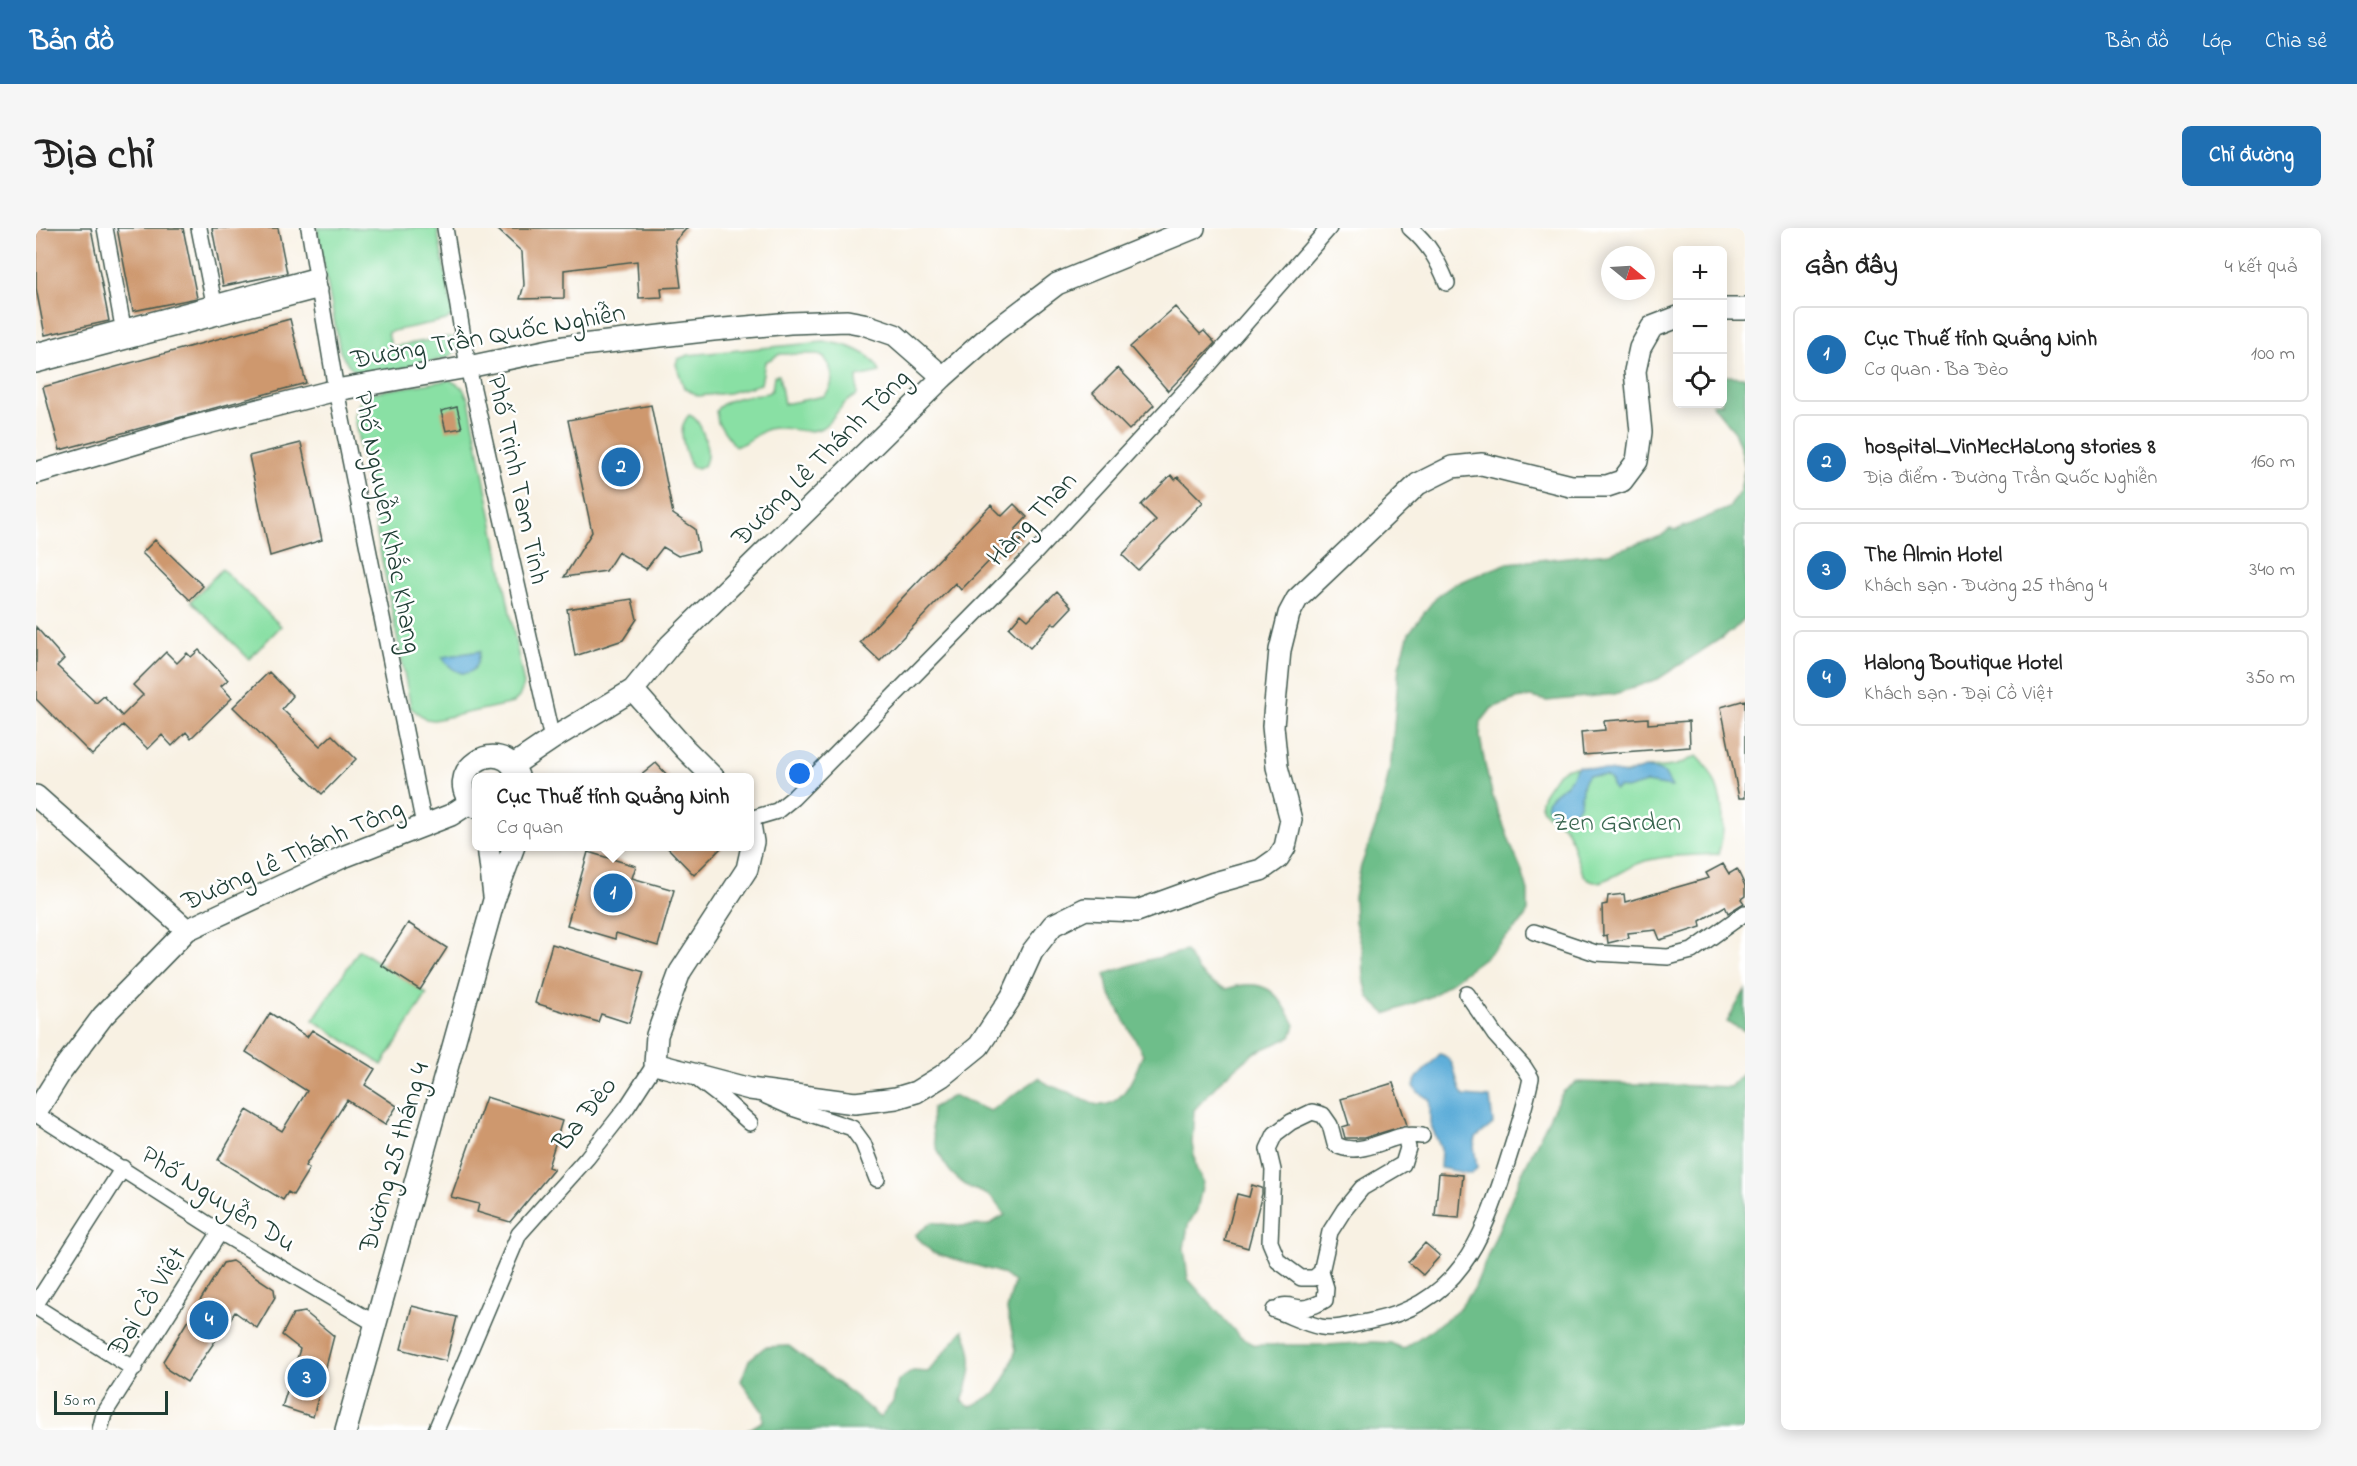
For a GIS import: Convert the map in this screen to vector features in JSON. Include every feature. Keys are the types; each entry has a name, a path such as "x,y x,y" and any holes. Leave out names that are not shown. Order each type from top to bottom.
{"street":[{"path":"105,228 123,327"},
{"path":"199,228 214,303"},
{"name":"Phố Nguyễn Khắc Khang","path":"309,228 336,390 424,825"},
{"name":"Phố Trịnh Tam Tỉnh","path":"445,228 468,367 552,739"},
{"name":"Đường Lê Thánh Tông","path":"515,772 552,739 633,690 670,645 943,377 995,331 1057,284 1194,228"},
{"name":"Hàng Than","path":"754,818 777,811 792,798 1033,555 1206,368 1329,228"},
{"path":"1410,228 1425,241 1436,257 1447,283"},
{"path":"36,351 214,303 319,283"},
{"path":"36,365 319,283"},
{"path":"1727,309 1745,309"},
{"path":"655,1064 750,1089 855,1103 896,1098 916,1092 942,1076 979,1046 1012,996 1032,952 1053,925 1085,909 1137,911 1214,883 1261,870 1278,858 1285,847 1291,820 1277,767 1273,726 1280,650 1289,614 1297,599 1419,484 1452,468 1482,464 1571,486 1607,486 1622,481 1637,461 1641,432 1635,371 1640,348 1652,327 1673,319"},
{"name":"Đường Trần Quốc Nghiễn","path":"36,471 184,429 336,390 468,367 564,347 779,324 847,321 863,324 895,335 943,377"},
{"path":"633,690 685,749 710,773"},
{"path":"472,802 464,788 466,773 476,760 491,756 506,760 515,772"},
{"path":"36,796 187,930"},
{"name":"Đường Lê Thánh Tông","path":"36,1113 61,1071 103,1016 187,930 343,857 472,806"},
{"name":"Đường 25 tháng 4","path":"489,851 494,900"},
{"name":"Đường 25 tháng 4","path":"346,1430 494,900 512,851"},
{"name":"Ba Đèo","path":"436,1430 519,1234 587,1158 627,1107 655,1064 657,1035 680,972 747,869 751,851"},
{"path":"1534,932 1596,953 1668,957 1692,951 1745,913"},
{"path":"1405,1135 1408,1148 1403,1164 1362,1188 1330,1232 1321,1272 1326,1288 1325,1300 1314,1306 1300,1308 1286,1305 1274,1310 1321,1327 1342,1327 1408,1311 1444,1286 1476,1247 1492,1211 1526,1103 1531,1078 1524,1066 1495,1035 1467,994"},
{"path":"689,1073 750,1123"},
{"path":"750,1089 795,1109 852,1128 863,1143 877,1179"},
{"path":"1321,1272 1314,1278 1301,1278 1278,1261 1270,1242 1273,1170 1268,1149 1275,1134 1291,1122 1312,1112 1323,1115 1330,1125 1335,1144 1341,1148 1363,1149 1405,1135 1422,1136"},
{"name":"Phố Nguyễn Du","path":"36,1113 220,1232 376,1324"},
{"path":"123,1168 36,1306 134,1369"},
{"name":"Đại Cồ Việt","path":"100,1430 104,1414 220,1232"}],"green space":[{"path":"317,228 437,228 453,315 446,320 388,332 391,347 447,337 455,338 456,347 452,354 447,358 376,373 358,372 349,366 340,351"},
{"path":"823,342 848,346 864,354 871,359 880,372 857,377 857,395 845,403 823,427 810,431 768,429 735,446 718,423 716,411 720,406 739,398 768,393 772,390 774,376 779,375 784,404 824,396 832,380 827,362 818,354 780,354 765,362 761,384 729,393 698,396 684,388 676,364 678,359 688,355"},
{"path":"1727,376 1745,377 1745,467 1734,431 1715,408 1727,408"},
{"path":"450,380 462,387 469,400 524,685 519,697 513,703 434,720 426,719 411,708 354,417 357,406 369,393"},
{"path":"689,415 698,423 706,444 707,459 702,467 697,469 691,467 684,448 683,427"},
{"path":"1745,467 1745,618 1731,632 1658,679 1615,694 1547,701 1531,697 1516,699 1492,708 1481,722 1480,737 1493,797 1528,891 1528,912 1521,923 1485,957 1432,996 1386,1014 1369,998 1364,979 1363,951 1355,922 1354,897 1361,866 1376,825 1386,786 1391,761 1399,667 1409,633 1436,597 1455,584 1508,563 1609,553 1661,536 1670,529 1676,530 1729,508 1740,491"},
{"path":"222,569 281,626 249,659 191,601"},
{"name":"Zen Garden","path":"1697,756 1712,777 1721,802 1723,829 1718,854 1656,858 1637,864 1602,881 1591,881 1587,878 1579,866 1566,829 1542,809 1541,799 1558,774 1567,768 1576,767 1617,774 1628,773 1646,768 1677,765"},
{"path":"359,950 427,994 382,1065 313,1020"},
{"path":"1186,951 1202,974 1218,986 1226,989 1251,984 1269,990 1283,1004 1295,1025 1291,1037 1254,1053 1224,1077 1194,1110 1192,1143 1196,1168 1203,1182 1197,1210 1188,1225 1184,1248 1188,1279 1240,1337 1255,1345 1328,1345 1373,1342 1391,1343 1403,1349 1455,1313 1474,1289 1521,1175 1563,1092 1576,1082 1730,1087 1745,1071 1745,1430 748,1430 763,1421 763,1412 741,1381 749,1360 765,1347 789,1346 880,1418 893,1402 898,1381 913,1371 928,1372 963,1330 970,1350 971,1366 962,1402 970,1407 995,1394 1007,1375 1016,1350 1007,1310 1014,1282 1001,1273 932,1252 915,1235 932,1222 956,1226 988,1225 1005,1215 991,1198 967,1186 950,1171 935,1142 932,1108 953,1096 990,1111 1039,1078 1087,1102 1099,1105 1115,1100 1128,1087 1143,1054 1108,990 1105,974 1144,961"},
{"path":"1745,990 1745,1031 1727,1022"}],"water":[{"path":"480,651 475,668 465,673 453,669 442,657"},
{"path":"1578,766 1626,774 1645,768 1657,770 1664,773 1672,787 1646,783 1626,789 1619,787 1614,790 1610,779 1605,776 1588,775 1582,787 1579,805 1569,815 1559,818 1547,808 1547,803 1569,781"},
{"path":"1440,1054 1446,1057 1453,1066 1458,1085 1464,1096 1490,1098 1493,1124 1476,1138 1474,1146 1477,1168 1471,1174 1440,1168 1441,1149 1430,1123 1430,1100 1418,1092 1414,1086 1416,1079"}],"building":[{"path":"36,228 91,228 109,321 45,335 36,288"},
{"path":"117,228 183,228 197,298 133,311"},
{"path":"212,228 278,228 287,273 223,286"},
{"path":"496,228 687,228 675,241 681,287 661,288 662,297 639,298 637,261 564,270 564,298 520,299 524,285 522,252"},
{"path":"1175,307 1200,334 1204,331 1215,343 1168,391 1130,347"},
{"path":"290,319 306,383 60,450 43,387"},
{"path":"1118,368 1154,405 1129,430 1093,393"},
{"path":"651,405 673,514 695,529 699,551 678,556 663,547 646,569 618,552 606,571 564,577 592,532 568,420"},
{"path":"457,407 462,428 446,431 441,411"},
{"path":"301,443 322,540 270,556 249,456"},
{"path":"1171,475 1175,480 1178,477 1203,502 1138,570 1122,555 1156,520 1141,505"},
{"path":"1014,504 1027,517 1015,530 1023,538 1005,557 999,551 961,590 955,583 880,661 860,642 991,505 1002,516"},
{"path":"155,540 203,586 190,600 142,553"},
{"path":"1057,591 1072,607 1055,625 1053,623 1030,648 1009,628 1021,614 1028,620"},
{"path":"632,599 637,619 623,640 575,656 567,609"},
{"path":"36,627 64,659 57,666 96,703 104,696 122,716 143,695 133,685 166,652 177,663 187,653 191,657 199,650 228,680 221,686 232,698 191,738 186,732 172,746 162,735 148,749 123,725 92,755 36,699"},
{"path":"269,672 293,696 282,709 320,746 332,735 356,759 322,794 233,707"},
{"path":"1745,700 1745,798 1739,798 1721,707"},
{"path":"1648,718 1648,724 1689,721 1690,747 1583,755 1581,732 1605,730 1604,721"},
{"path":"656,763 665,773 644,773"},
{"path":"671,851 718,851 694,875"},
{"path":"588,852 636,866 632,878 674,890 658,946 616,933 615,939 567,925"},
{"path":"1723,864 1729,874 1737,869 1745,886 1745,896 1741,899 1744,903 1728,913 1725,906 1700,921 1701,927 1660,940 1656,930 1628,933 1629,938 1608,943 1607,935 1603,936 1602,905 1607,904 1608,896 1624,894 1625,902 1709,878 1706,873"},
{"path":"408,923 447,948 420,990 381,965"},
{"path":"552,944 644,972 629,1023 601,1014 598,1022 535,1003"},
{"path":"270,1013 307,1037 312,1030 375,1069 365,1085 397,1106 385,1125 347,1100 305,1166 309,1169 293,1195 288,1192 283,1200 218,1160 247,1110 282,1131 307,1091 246,1052"},
{"path":"1393,1083 1407,1125 1364,1138 1345,1138 1342,1127 1349,1125 1341,1099"},
{"path":"486,1097 562,1121 548,1167 554,1169 510,1222 477,1212 479,1204 451,1197"},
{"path":"1439,1173 1463,1175 1459,1218 1435,1216"},
{"path":"1252,1185 1262,1188 1262,1194 1248,1248 1225,1241 1237,1194 1249,1197"},
{"path":"1425,1243 1440,1256 1423,1275 1408,1262"},
{"path":"232,1261 274,1289 275,1297 257,1328 235,1312 187,1382 168,1370 163,1361 223,1263"},
{"path":"412,1306 457,1317 446,1361 401,1349"},
{"path":"305,1312 334,1336 313,1417 282,1407 300,1349 282,1335 293,1314"}],"place":[{"name":"hospital_VinMecHaLong stories 8","path":"621,467"},
{"name":"Cục Thuế tỉnh Quảng Ninh","path":"613,893"},
{"name":"Halong Boutique Hotel","path":"209,1320"},
{"name":"The Almin Hotel","path":"307,1378"}]}
